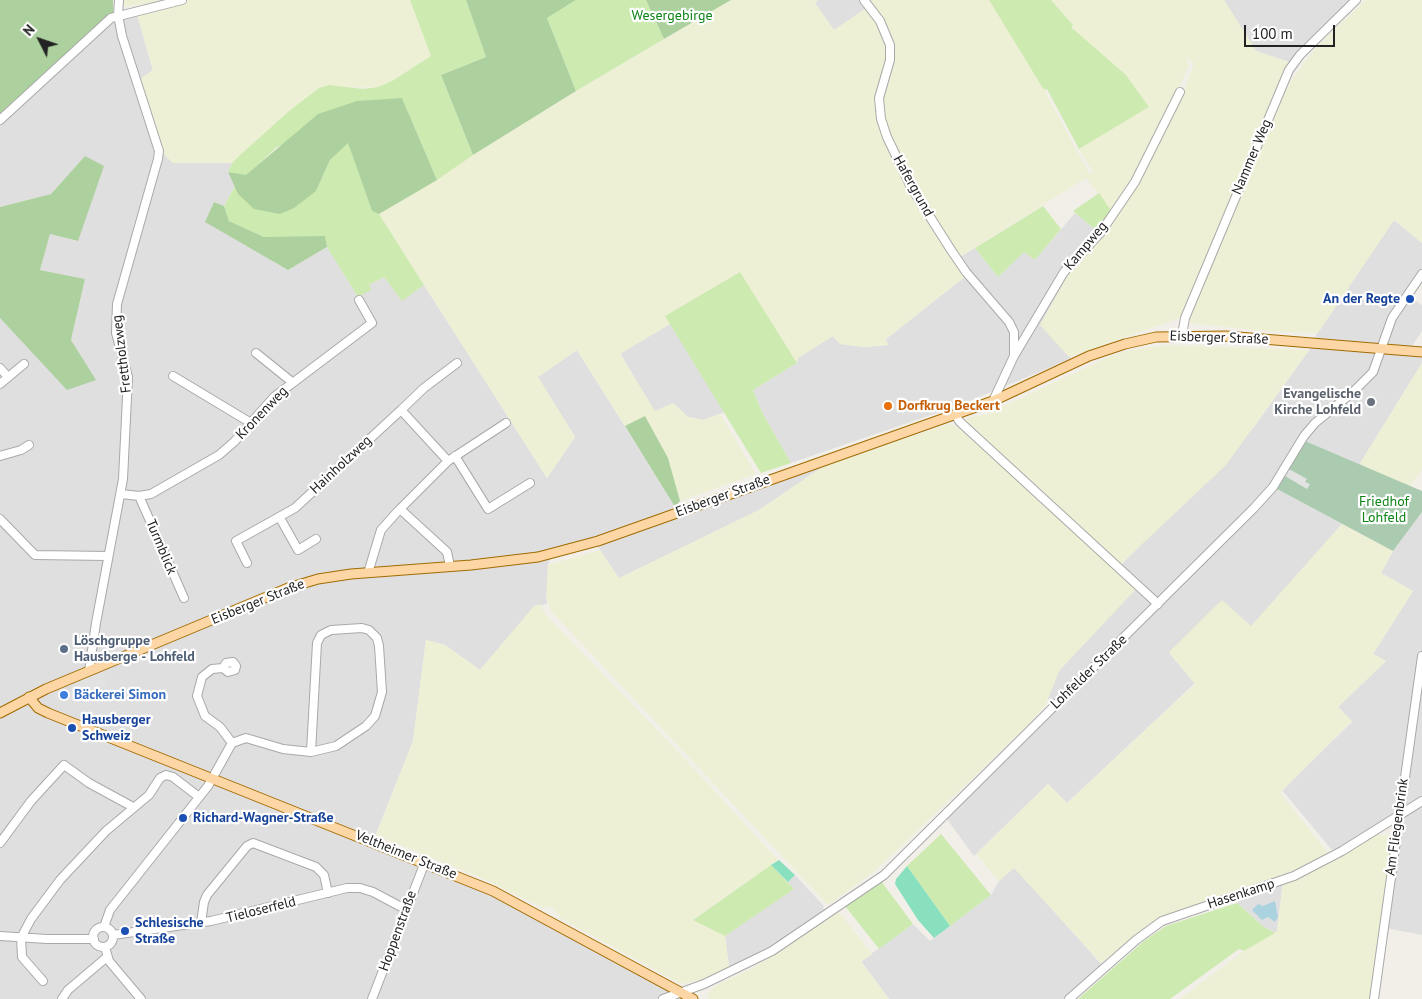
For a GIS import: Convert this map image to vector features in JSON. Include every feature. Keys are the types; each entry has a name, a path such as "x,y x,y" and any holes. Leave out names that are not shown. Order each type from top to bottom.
{"main road":[{"name":"Eisberger Straße","path":"0,712 89,671 288,588 318,579 538,557 598,541 830,457 993,401 1109,349 1156,337 1182,335 1226,336 1422,352"},
{"name":"Veltheimer Straße","path":"29,697 38,708 48,713 493,890 693,999"}],"street":[{"name":"Frettholzweg","path":"89,671 108,556 121,494 128,377 116,333 117,304 159,151 122,36 118,16 119,0"},
{"path":"0,120 111,18 182,0"},
{"name":"Hafergrund","path":"864,0 880,21 890,45 890,60 878,98 881,119 891,146 911,188 951,250 966,272 1009,322 1014,332 1014,356"},
{"name":"Nammer Weg","path":"1182,335 1185,318 1289,70 1300,55 1356,0"},
{"name":"Kampweg","path":"993,401 1014,356 1064,272 1101,232 1135,182 1180,92"},
{"name":"Lohfelder Straße","path":"663,999 704,984 772,951 884,876 1273,487 1304,436 1315,423 1353,392 1373,372 1392,318 1422,274"},
{"name":"Kronenweg","path":"121,494 139,496 151,494 219,455 274,397 372,323 358,300"},
{"path":"256,353 292,382"},
{"name":"Hainholzweg","path":"247,563 236,542 295,508 424,388 457,363"},
{"path":"0,384 24,364"},
{"path":"0,368 8,377"},
{"path":"173,376 251,423"},
{"path":"401,410 452,458 488,508 530,483"},
{"path":"955,415 960,422 1158,604"},
{"path":"368,573 381,530 400,509 452,458 506,423"},
{"path":"0,456 21,450 29,445"},
{"name":"Turmblick","path":"139,496 184,598"},
{"path":"400,509 447,552 450,566"},
{"path":"280,518 298,550 316,539"},
{"path":"0,519 35,555 108,556"},
{"path":"104,927 105,919 110,910 199,797 232,743 246,738 283,748 311,752 324,750 343,742 366,726 374,716 382,692 379,646 377,638 369,630 362,628 331,630 321,635 317,642 311,752"},
{"name":"Am Fliegenbrink","path":"1374,999 1422,656"},
{"path":"223,668 212,669 202,678 197,696 205,716 220,727 232,743"},
{"path":"0,843 31,801 64,765 89,783 133,807"},
{"path":"43,981 22,957 21,938 31,919 60,880 106,831 133,807 149,796 160,778 166,775 173,777 199,797"},
{"name":"Hasenkamp","path":"1069,999 1136,940 1162,921 1294,876 1342,851 1398,818 1422,801"},
{"path":"201,923 204,902 208,895 247,846 253,843 316,866 324,875 328,893"},
{"name":"Hoppenstraße","path":"372,999 405,909 425,862"},
{"name":"Tieloserfeld","path":"113,935 201,923 347,888 360,888 372,892 405,909"},
{"path":"104,927 110,930 113,935 110,944 105,946 97,945 94,938 95,932 104,927"},
{"path":"0,936 21,938 94,938"},
{"path":"105,946 107,956 141,999"},
{"path":"62,999 64,994 107,956"}],"shaded area":[{"path":"818,0 866,0 870,6 834,30 814,2"},
{"path":"1224,0 1351,0 1289,62 1256,51"},
{"path":"113,14 137,14 153,71 173,163 232,163 228,172 235,186 224,206 214,202 206,222 288,270 327,247 358,297 369,285 384,277 402,300 424,285 547,478 575,437 538,377 577,350 677,510 823,462 824,466 759,510 618,579 597,545 551,557 548,565 547,604 534,607 480,670 445,645 426,640 413,741 372,844 478,887 688,999 0,999 0,318 31,350 95,380 71,340 85,279 40,270 50,234 77,241 85,156 51,194 0,207 0,117"},
{"path":"1075,213 1103,235 1070,359 960,405 791,463 763,414 753,390 797,363 797,358 833,336 840,344 864,347 888,345 885,340 967,275 958,258 975,248 998,277 1024,251 1035,260"},
{"path":"1394,220 1422,243 1422,268 1405,294 1422,305 1422,331 1406,355 1422,358 1422,363 1359,465 1305,441 1277,489 1342,524 1251,627 1169,653 1195,683 1067,803 1048,784 974,856 946,818 1056,708 1047,698 1053,682 1059,671 1081,645 1120,566 1254,427 1312,346 1316,335"},
{"path":"670,324 725,412 703,420 688,417 673,403 655,412 620,353"},
{"path":"1289,469 1307,479 1305,482 1310,484 1307,489 1285,476"},
{"path":"1422,512 1422,935 1386,928 1400,812 1335,850 1331,849 1282,790 1352,722 1338,707 1386,661 1373,654 1413,591 1381,573 1393,551"},
{"path":"104,671 106,686 76,698 71,685"},
{"path":"1014,867 1103,966 1066,999 889,999 861,961 913,924 930,941 991,895 999,881"},
{"path":"795,875 823,905 824,912 767,951 729,968 725,936 793,889 788,882"},
{"path":"1283,882 1277,931 1275,933 1264,927 1237,903 1240,896"}],"green space":[{"path":"0,0 113,0 113,14 0,117"},
{"path":"123,0 170,0 123,7"},
{"path":"189,0 410,0 431,56 392,81 378,87 319,88 289,111 232,163 173,163 162,153 140,79 153,70 137,14 178,6"},
{"path":"410,0 466,0 486,57 441,75 473,155 437,180 402,98 277,147 246,176 228,172 232,163 239,156 289,111 319,88 329,85 363,89 378,87 392,81 431,56"},
{"path":"466,0 576,0 547,18 576,91 473,155 441,75 486,57"},
{"path":"576,0 646,0 664,39 576,91 547,18"},
{"name":"Wesergebirge","path":"646,0 731,0 664,39"},
{"path":"731,0 818,0 815,3 834,30 868,7 885,39 888,54 879,86 887,141 967,275 886,339 888,345 864,347 840,344 833,336 798,358 797,363 740,272 665,316 670,324 620,354 655,411 673,403 688,417 703,420 720,414 756,474 680,501 668,458 645,416 625,426 577,350 538,377 575,437 547,478 379,214 576,91"},
{"path":"866,0 989,0 1044,90 1090,175 1093,172 1079,149 1149,107 1126,75 1071,27 1073,25 1051,0 1224,0 1256,51 1289,62 1180,318 1069,357 1040,325 1074,264 1103,235 1140,182 1183,94 1194,63 1185,57 1189,65 1167,117 1151,150 1112,212 1086,178 958,258 912,185 884,123 882,97 893,58"},
{"path":"989,0 1051,0 1073,25 1071,27 1126,75 1149,107 1079,149 1047,89 1044,90"},
{"path":"1365,0 1422,0 1422,243 1394,220 1318,333 1263,331 1187,323 1187,318 1289,84 1314,50"},
{"path":"402,98 437,180 379,214 372,211 348,143 330,160 316,191 294,208 280,214 254,209 238,194 228,172 246,175 318,114 357,101"},
{"path":"348,142 372,211 379,214 424,285 402,301 384,277 369,285 371,290 358,297 327,247 325,237 264,237 229,221 224,206 235,186 316,191 330,160"},
{"path":"85,156 104,166 78,241 50,234 40,270 85,279 71,340 96,380 67,390 0,318 0,207 51,194"},
{"path":"1099,193 1112,212 1098,232 1073,211"},
{"path":"214,202 224,206 229,221 264,237 325,236 327,247 288,270 205,222"},
{"path":"1043,206 1061,229 1035,260 1024,252 998,277 975,248"},
{"path":"740,272 797,363 753,390 763,414 791,463 761,473 665,316"},
{"path":"1167,345 1309,350 1226,465 1120,565 964,422 968,418 987,414 1113,355 1135,349"},
{"path":"1422,363 1422,470 1410,486 1359,465"},
{"path":"645,416 668,458 680,501 675,507 625,426"},
{"path":"945,425 953,425 961,429 1137,588 1059,671 1046,704 1033,720 875,871 828,905 552,612 546,598 548,565 600,550 619,578 759,510 824,466"},
{"name":"Friedhof Lohfeld","path":"1305,441 1422,491 1422,512 1393,551 1277,489"},
{"path":"1342,524 1393,551 1381,573 1413,591 1373,654 1386,661 1338,707 1352,721 1280,793 1329,854 1284,876 1166,916 1150,925 1101,963 1014,868 999,881 976,854 1048,784 1067,803 1195,684 1169,652 1222,600 1251,626"},
{"path":"540,604 545,614 686,760 778,860 693,919 725,936 729,967 701,980 681,984 560,918 552,907 543,908 486,880 376,835 413,741 426,640 445,645 480,670 534,606"},
{"path":"1377,833 1381,836 1390,834 1392,837 1371,999 1180,999 1244,951 1277,931 1283,882"},
{"path":"941,834 991,895 950,926 907,866"},
{"path":"779,860 795,875 788,882 771,865"},
{"path":"771,865 794,889 725,936 693,920"},
{"path":"907,866 950,926 934,938 918,920 895,884 896,879"},
{"path":"881,881 913,924 879,949 845,906"},
{"path":"1237,903 1264,927 1275,933 1244,951 1239,949 1170,999 1078,999 1144,941 1166,926"},
{"path":"839,912 872,954 861,962 889,999 709,999 707,994 716,985 753,968"}],"water":[{"path":"1275,901 1278,917 1275,922 1268,917 1262,920 1252,910 1258,904 1263,906"}],"place":[{"name":"An der Regte","path":"1410,299"},
{"name":"Evangelische Kirche Lohfeld","path":"1371,402"},
{"name":"Dorfkrug Beckert","path":"888,406"},
{"name":"Löschgruppe Hausberge - Lohfeld","path":"64,649"},
{"name":"Bäckerei Simon","path":"64,695"},
{"name":"Hausberger Schweiz","path":"72,728"},
{"name":"Richard-Wagner-Straße","path":"183,818"},
{"name":"Schlesische Straße","path":"125,931"}]}
